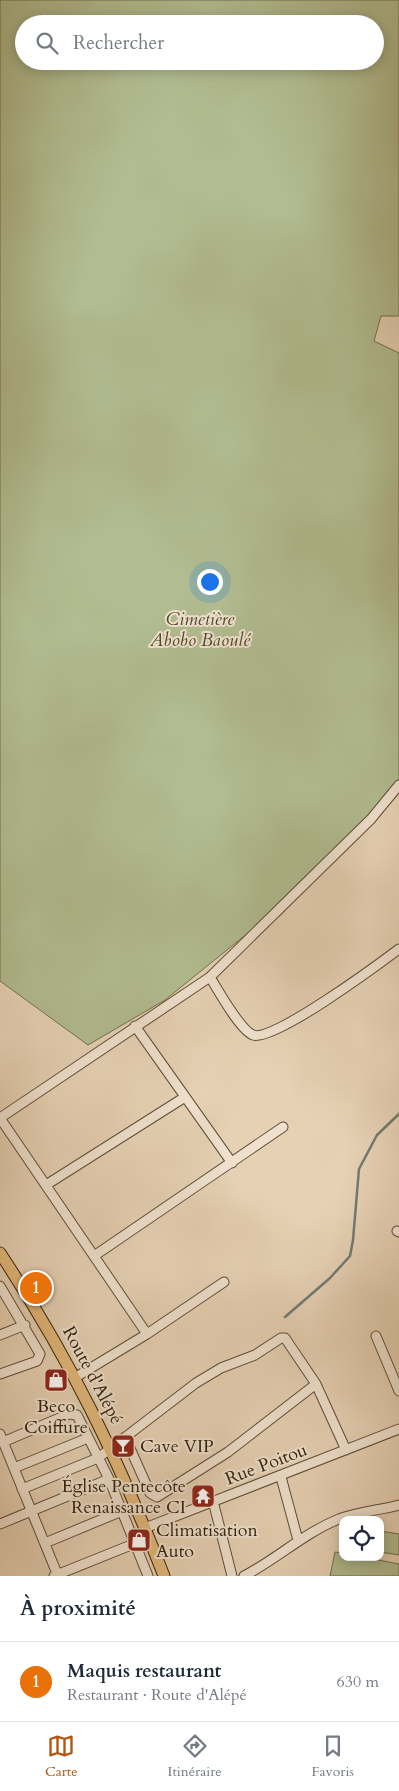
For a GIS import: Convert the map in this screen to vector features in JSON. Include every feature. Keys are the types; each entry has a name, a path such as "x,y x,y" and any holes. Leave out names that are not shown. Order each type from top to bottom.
{"main road":[{"name":"Route d'Alépé","path":"0,1253 30,1298 76,1377 111,1448 164,1576"}],"street":[{"path":"147,1334 0,1118 210,977 371,819 399,785"},
{"path":"210,977 244,1027 252,1035 260,1037 274,1031 348,986 399,949"},
{"path":"135,1026 232,1162"},
{"path":"46,1185 185,1097"},
{"path":"94,1256 283,1127"},
{"path":"76,1377 147,1334 224,1282"},
{"path":"0,1374 39,1358 40,1354 24,1325 2,1292"},
{"path":"0,1334 24,1325"},
{"path":"376,1336 399,1391"},
{"path":"22,1489 98,1458 196,1383 221,1368 255,1355 280,1338 285,1338 298,1354 316,1384 346,1450"},
{"path":"125,1437 150,1493 157,1497 228,1452 316,1384"},
{"path":"136,1543 57,1575 2,1443 74,1413 77,1415 109,1479 136,1543 148,1576"},
{"name":"Rue Poitou","path":"145,1528 281,1477 399,1429"},
{"path":"14,1468 88,1438"},
{"path":"281,1477 298,1540"},
{"path":"0,1524 109,1479"},
{"path":"213,1502 232,1576"},
{"path":"244,1576 269,1563 298,1540 340,1519 399,1505"},
{"path":"44,1543 122,1512"}],"green space":[{"name":"Cimetière Abobo Baoulé","path":"0,0 399,0 399,316 381,316 374,341 399,353 399,779 376,808 279,908 165,1000 88,1045 0,981"},
{"path":"384,1532 399,1534 399,1555 384,1553"},
{"path":"335,1552 339,1552 339,1561 384,1561 399,1564 399,1576 330,1576"}],"waterway":[{"path":"285,1317 330,1278 350,1256 359,1169 377,1135 399,1114"}],"place":[{"name":"Maquis restaurant","path":"36,1288"},
{"name":"Beco Coiffure","path":"56,1380"},
{"name":"Cave VIP","path":"123,1446"},
{"name":"Église Pentecôte Renaissance CI","path":"203,1496"},
{"name":"Climatisation Auto","path":"139,1540"}]}
